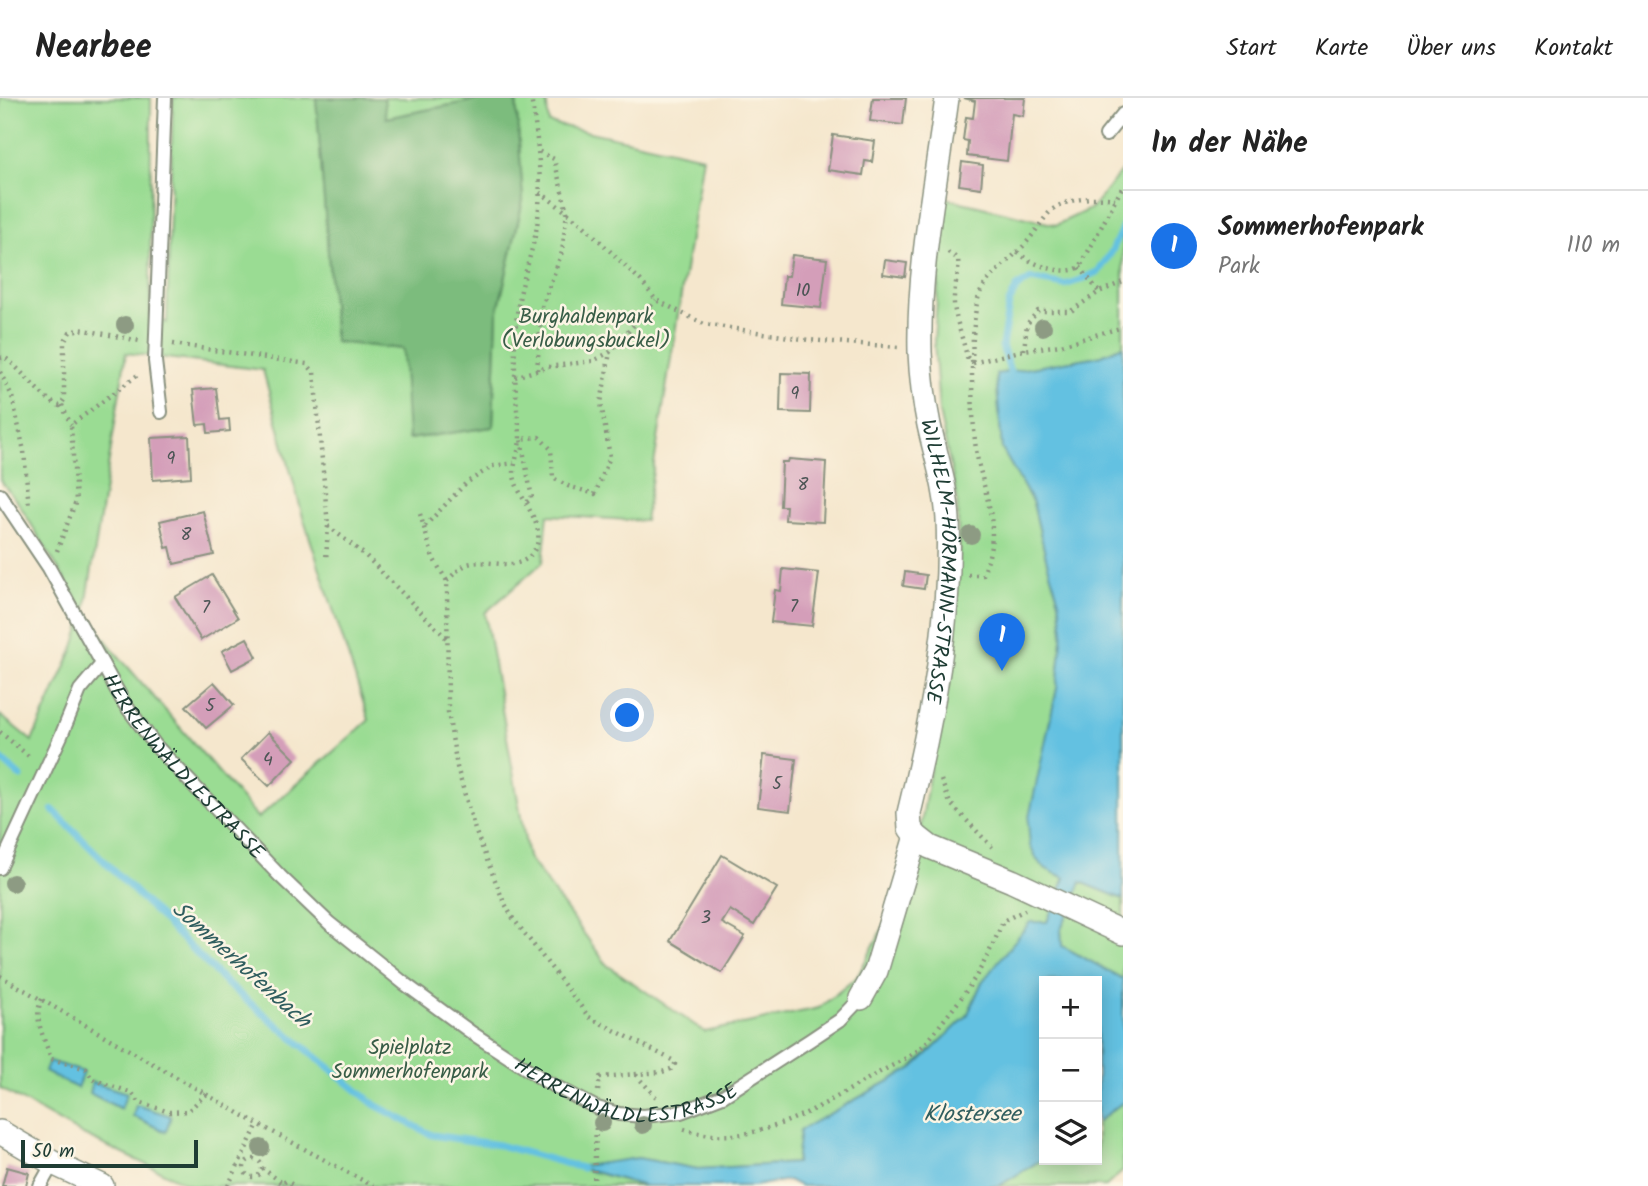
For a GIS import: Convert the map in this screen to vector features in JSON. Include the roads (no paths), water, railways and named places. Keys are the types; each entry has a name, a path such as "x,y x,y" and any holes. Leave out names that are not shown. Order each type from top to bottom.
{"street":[{"name":"WILHELM-HÖRMANN-STRASSE","path":"916,836 910,828 909,813 936,681 948,569 948,517 940,464 924,402 920,348 926,239 947,98"},
{"path":"916,836 930,847 1012,880 1123,933"},
{"name":"HERRENWÄLDLESTRASSE","path":"861,998 876,971 916,836"},
{"path":"0,1132 53,1163 102,1186"}],"lane":[{"path":"161,412 155,361 165,98"},
{"path":"1106,135 1123,114"},
{"name":"HERRENWÄLDLESTRASSE","path":"0,495 49,568 124,703 156,746 237,832 329,923 472,1033 547,1082 597,1108 619,1114 663,1115 681,1112 723,1096 840,1020 861,998"},
{"name":"HERRENWÄLDLESTRASSE","path":"0,868 80,690 102,664"},
{"path":"40,1186 53,1163"}],"water":[{"name":"Klostersee","path":"1123,346 1123,899 1081,882 1061,929 1062,946 1123,979 1123,1102 1102,1118 1102,976 1039,976 1039,1161 999,1186 800,1186 788,1180 754,1186 645,1186 583,1169 582,1166 638,1158 698,1169 796,1163 800,1130 913,1068 967,1016 982,982 1030,922 1047,922 1065,878 1046,869 1037,860 1030,846 1028,822 1057,688 1063,630 1059,601 1033,503 1002,449 996,374 1099,356"},
{"path":"49,1061 83,1072 77,1088 45,1072"},
{"path":"92,1082 127,1093 121,1109 89,1093"},
{"path":"136,1105 171,1116 166,1132 133,1116"}],"waterway":[{"name":"Sommerhofenbach","path":"1010,371 1002,346 1009,303 1017,287 1031,279 1065,285 1099,271 1123,226"},
{"name":"Sommerhofenbach","path":"0,758 21,777"},
{"name":"Sommerhofenbach","path":"53,810 227,984 375,1105 432,1135 499,1145 582,1168"}],"place":[{"name":"Sommerhofenpark","path":"1002,671"}],"park label":[{"name":"Burghaldenpark (Verlobungsbuckel)","path":"586,328"},
{"name":"Spielplatz Sommerhofenpark","path":"410,1059"}]}
